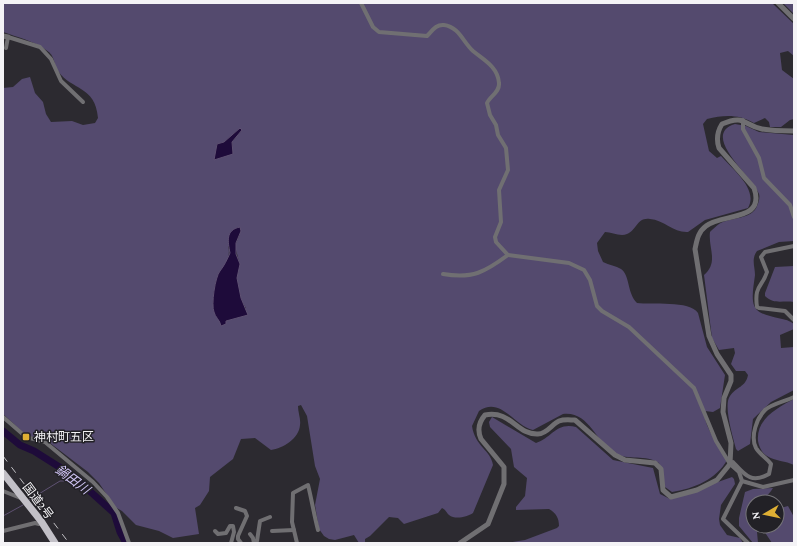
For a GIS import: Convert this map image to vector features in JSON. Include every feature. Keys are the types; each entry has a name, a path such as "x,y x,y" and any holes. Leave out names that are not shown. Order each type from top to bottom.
{"highway":[{"name":"国道2号","path":"3,473 41,521 55,543"}],"street":[{"path":"361,3 373,27 379,32 426,36 436,27 444,25 456,31 472,50 492,66 499,82 499,87 487,104 490,115 496,125 498,135 506,148 508,168 499,190 500,222 496,242 508,255 569,263 584,270 590,280 598,306 602,311 629,327 694,388 708,425 730,464 739,472 742,481 723,519 748,543"},
{"path":"778,3 794,19"},
{"path":"6,48 6,37 40,47 51,59 61,81 83,102"},
{"path":"460,543 488,524 504,484 504,467 481,439 479,434 479,424 485,415 498,414 505,416 526,431 538,434 544,432 560,420 575,420 615,455 625,460 655,463 661,469 663,490 671,496 697,490 717,480 730,464 731,443 723,412 724,398 731,381 731,375 717,354 709,336 696,248 697,238 706,226 714,221 750,211 755,206 756,195 754,188 724,155 717,141 717,134 722,124 734,119 742,120 760,129 794,131"},
{"path":"742,120 743,129 759,158 764,178 790,205 794,217"},
{"path":"794,246 765,252 761,257 767,272 757,288 756,301 757,307 785,311 794,320"},
{"path":"443,274 454,276 482,272 508,255"},
{"path":"730,464 733,462 746,476 763,477 769,474 771,464 755,446 755,427 766,409 794,397"},
{"path":"3,417 26,437 45,442 93,482 107,497 118,513 129,543"},
{"path":"742,481 763,487 794,480"},
{"path":"297,543 294,530 292,493 308,485 318,530"},
{"path":"3,491 25,502"},
{"path":"236,508 245,511 247,516 238,539"},
{"path":"250,534 254,542 257,541 260,521 270,517"},
{"path":"3,531 35,523 39,524 41,521"},
{"path":"215,531 218,534 226,533 230,526 233,526 231,543"},
{"path":"272,531 294,530"},
{"path":"233,536 241,543"}],"shaded area":[{"path":"3,3 772,3 794,24 794,56 788,51 780,53 782,70 794,79 794,119 790,120 781,127 770,127 769,122 765,118 754,123 742,118 731,116 707,119 703,124 709,151 717,158 721,156 743,180 747,187 750,194 748,208 705,220 688,232 678,231 655,220 646,219 642,220 633,230 624,235 605,232 597,243 598,251 603,262 621,269 626,275 632,294 637,303 687,306 694,309 698,313 707,347 725,375 720,408 713,412 705,411 706,422 712,436 727,460 723,467 711,478 696,486 672,492 665,487 659,463 654,460 625,457 614,453 607,448 586,422 579,417 572,414 563,414 533,430 526,427 501,409 487,407 479,411 472,426 476,439 492,460 493,465 473,513 468,516 458,518 452,517 442,508 438,513 404,524 398,518 389,517 365,539 365,543 359,543 354,535 335,540 324,536 319,529 315,505 320,479 315,466 307,416 301,405 298,406 300,423 299,430 294,439 285,445 271,450 255,438 241,439 233,459 210,477 209,491 200,505 195,508 199,534 173,538 159,531 136,525 122,511 115,507 99,483 88,472 46,440 26,435 3,414 3,88 13,87 22,79 30,77 35,93 43,102 46,114 51,122 72,121 83,125 95,123 98,118 96,107 88,94 70,82 58,71 53,57 49,52 31,42 3,32","holes":["240,128 242,130 232,142 233,152 215,159 217,144 224,142","240,234 235,246 240,265 237,281 239,293 246,308 221,325 221,271 228,259 228,247"]},
{"path":"783,3 794,3 794,14"},
{"path":"735,124 746,126 759,132 794,135 794,241 779,242 757,251 754,260 755,275 753,301 755,307 764,314 789,321 794,324 794,329 780,335 781,348 794,347 794,390 771,402 753,419 750,444 738,451 736,449 729,421 728,400 732,393 743,385 748,375 745,371 736,371 731,364 735,353 734,348 719,350 712,338 704,275 711,265 712,260 710,232 724,222 750,214 754,211 759,200 759,194 755,187 725,147 723,137 725,130"},
{"path":"240,128 242,130 232,142 233,154 214,160 217,144 224,142"},
{"path":"240,227 241,231 236,243 236,254 240,264 237,278 241,298 248,315 226,321 226,324 221,326 213,308 215,285 218,274 230,253 228,241 230,234 232,231"},
{"path":"794,266 794,302 775,301 765,296 775,267"},
{"path":"794,399 794,465 767,456 761,450 759,445 758,433 760,426 769,415"},
{"path":"492,417 536,443 564,427 576,427 613,460 653,468 660,494 670,499 732,477 735,484 721,505 719,519 720,525 727,535 740,538 743,543 507,543 525,540 557,528 559,523 557,516 549,509 516,510 516,507 525,496 527,478 514,467 511,449 490,427 489,422"},
{"path":"773,488 768,494 745,494 745,533 739,526 739,518 745,492 753,489"},
{"path":"788,506 794,517 794,543 772,543 766,534 785,534 785,507"},
{"path":"746,534 757,534 758,543 753,543"}],"waterway":[{"name":"鍋田川","path":"3,431 20,445 34,451 72,475 114,513 120,532 126,543"},
{"path":"29,500 60,481 78,481"},
{"path":"3,516 23,505"}],"railway":[{"path":"3,456 69,543"}],"place":[{"name":"神村町五区","path":"26,437"}]}
